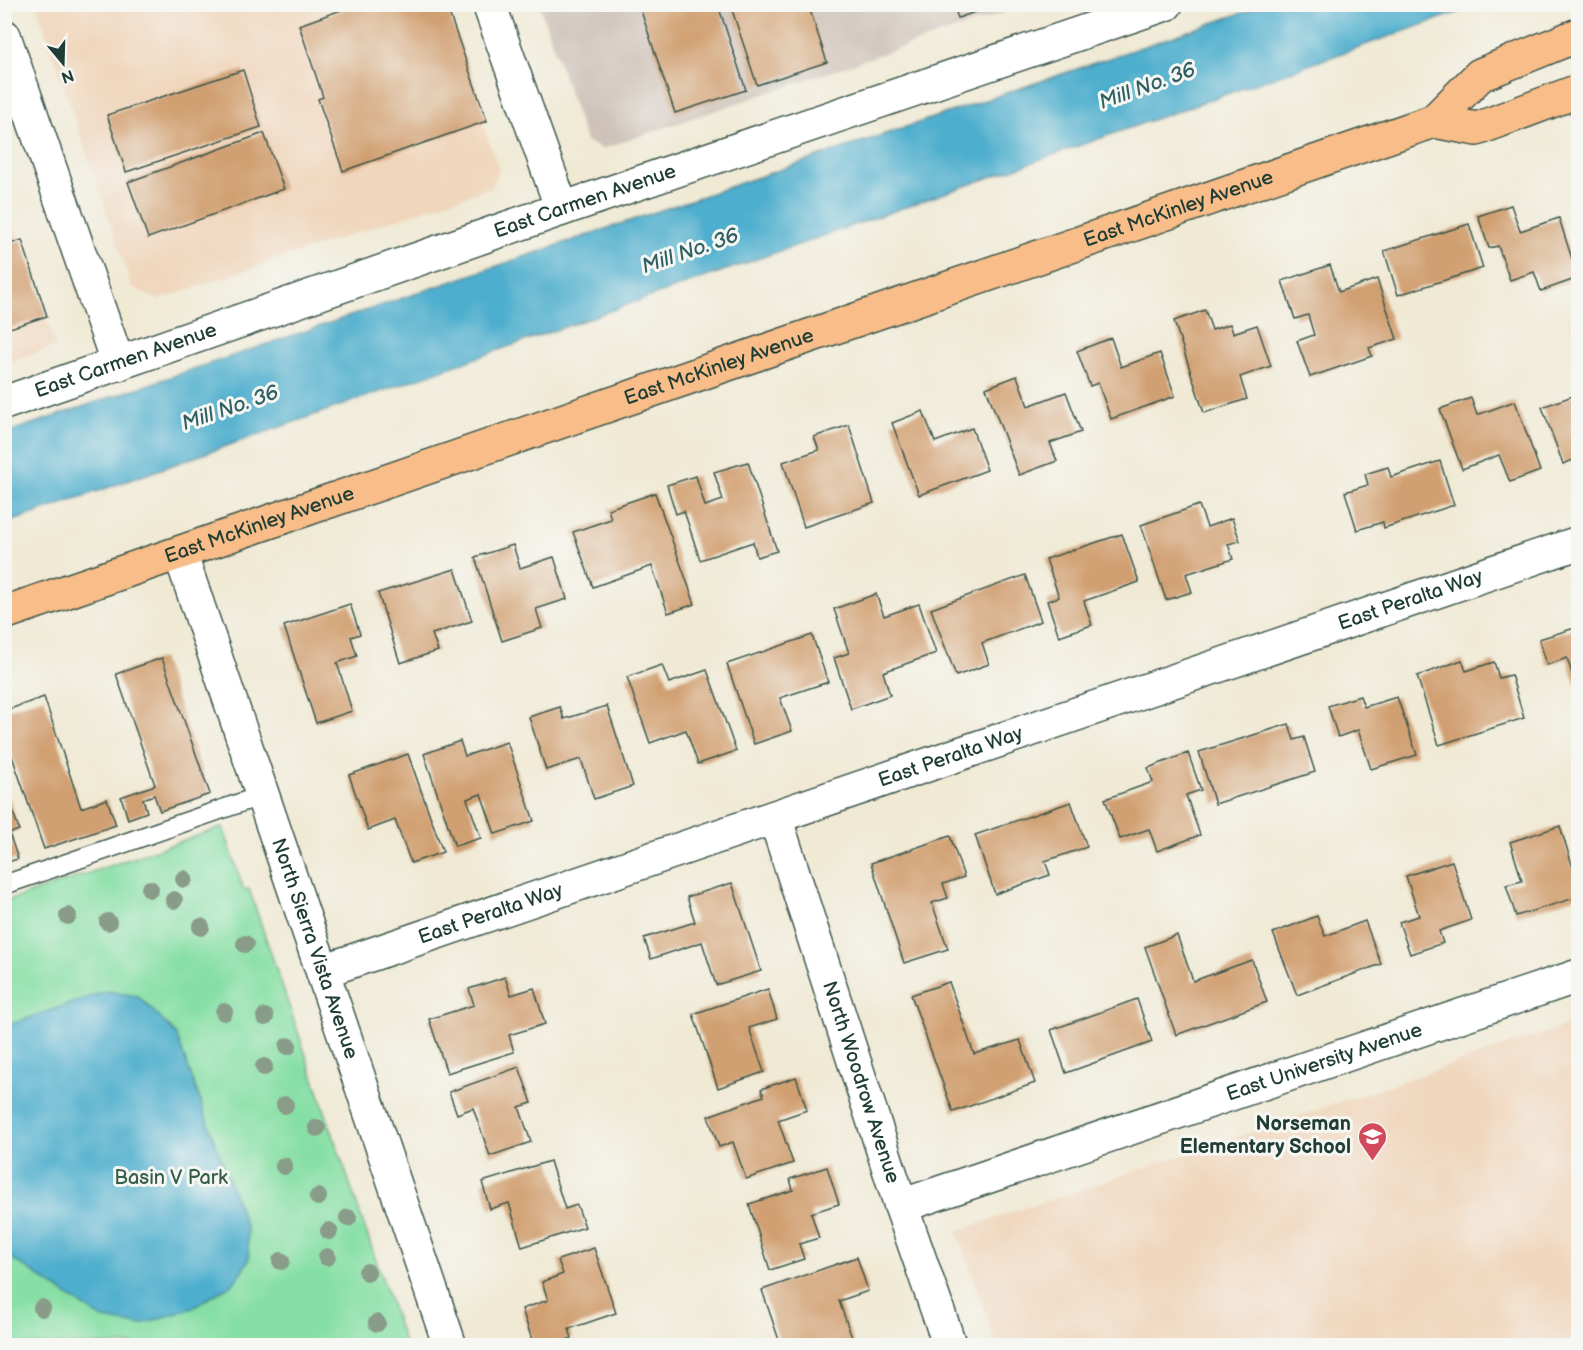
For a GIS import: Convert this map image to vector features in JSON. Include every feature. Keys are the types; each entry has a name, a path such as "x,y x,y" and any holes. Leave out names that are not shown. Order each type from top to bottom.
{"main road":[{"name":"East McKinley Avenue","path":"4,613 1434,121 1480,75 1578,35"},
{"name":"East McKinley Avenue","path":"1434,121 1477,129 1578,91"}],"street":[{"path":"489,4 562,209"},
{"name":"East Carmen Avenue","path":"4,403 562,209 1166,4"},
{"path":"4,36 118,364"},
{"name":"East Peralta Way","path":"323,971 1578,543"},
{"name":"North Sierra Vista Avenue","path":"180,553 450,1346"},
{"name":"North Woodrow Avenue","path":"775,817 901,1206 950,1346"},
{"name":"East University Avenue","path":"901,1206 1578,976"}],"lane":[{"path":"4,885 263,795"}],"shaded area":[{"path":"36,5 443,5 499,171 492,187 158,300 132,287"},
{"path":"539,5 1027,5 602,149 586,141"},
{"path":"4,196 56,346 5,364 4,364"},
{"name":"Norseman Elementary School","path":"1578,1022 1578,1345 996,1345 957,1231"}],"green space":[{"name":"Basin V Park","path":"223,827 244,890 249,889 405,1345 5,1345 4,902"}],"water":[{"name":"Mill No. 36","path":"1265,5 1479,5 5,524 5,433"},
{"path":"106,991 138,996 176,1034 247,1230 249,1260 234,1283 193,1308 139,1325 103,1319 5,1254 5,1026"}],"building":[{"path":"358,4 446,4 487,121 343,171 318,99 323,97 299,25"},
{"path":"730,4 808,4 827,62 757,85"},
{"path":"953,4 995,4 995,5 958,18"},
{"path":"639,5 718,5 746,90 675,113"},
{"path":"243,70 261,127 126,172 107,115"},
{"path":"264,133 284,189 148,238 128,182"},
{"path":"1511,205 1520,231 1559,218 1578,278 1541,291 1534,272 1510,280 1498,246 1489,248 1478,216"},
{"path":"1469,224 1483,268 1398,295 1384,251"},
{"path":"22,240 47,316 4,330 4,246"},
{"path":"1330,265 1339,292 1377,279 1397,339 1369,348 1372,356 1310,377 1297,341 1314,335 1308,315 1295,319 1282,281"},
{"path":"1205,310 1212,330 1230,324 1233,333 1257,325 1271,366 1240,377 1247,399 1204,413 1174,321"},
{"path":"1111,338 1121,367 1160,353 1175,396 1111,419 1098,383 1090,386 1077,351"},
{"path":"1017,376 1028,406 1066,392 1081,432 1050,443 1057,461 1019,475 986,388"},
{"path":"1578,394 1578,458 1563,464 1542,407"},
{"path":"1471,398 1477,415 1515,401 1540,471 1510,482 1499,455 1462,469 1440,409"},
{"path":"923,411 935,442 972,428 987,470 919,495 892,423"},
{"path":"849,425 874,503 804,527 783,462 819,450 814,437"},
{"path":"1440,461 1454,505 1384,528 1383,522 1357,530 1345,492 1368,485 1365,474 1388,467 1391,477"},
{"path":"748,462 777,551 757,557 753,542 700,560 684,511 676,514 667,485 696,476 705,506 723,500 714,472"},
{"path":"655,493 695,604 668,613 652,566 593,587 573,532 611,519 608,509"},
{"path":"1199,505 1207,527 1232,518 1240,541 1228,544 1233,559 1186,574 1192,592 1166,600 1141,525"},
{"path":"1122,534 1139,582 1084,601 1092,625 1059,636 1047,601 1059,597 1046,559"},
{"path":"513,545 520,568 554,557 567,599 536,609 542,628 502,641 475,557"},
{"path":"455,569 472,621 432,634 438,651 400,663 378,593"},
{"path":"1025,575 1041,621 982,643 989,664 956,676 931,609"},
{"path":"876,594 884,616 919,604 936,653 883,672 890,695 851,709 834,658 849,653 834,609"},
{"path":"350,604 360,634 351,637 357,656 337,663 352,711 316,723 284,626"},
{"path":"1578,627 1578,692 1567,658 1547,665 1539,639"},
{"path":"812,635 828,682 780,698 792,731 754,744 727,664"},
{"path":"162,658 210,794 160,811 154,795 143,799 147,812 128,819 121,797 155,785 116,674"},
{"path":"1462,660 1466,671 1494,662 1499,678 1511,675 1524,718 1439,745 1417,676"},
{"path":"662,665 669,683 707,670 736,751 698,764 686,730 650,743 627,677"},
{"path":"1360,696 1364,707 1397,697 1417,755 1371,769 1358,730 1338,737 1328,706"},
{"path":"44,697 81,808 107,799 116,825 44,849 4,733 4,711"},
{"path":"607,706 633,786 594,799 581,759 546,770 529,717 560,707 564,719"},
{"path":"1289,724 1294,740 1304,737 1315,772 1215,804 1199,752"},
{"path":"460,741 465,756 507,742 534,821 495,834 481,794 467,799 481,838 455,846 424,754"},
{"path":"1188,753 1201,790 1186,795 1200,835 1157,851 1149,829 1120,839 1105,799 1153,782 1148,768"},
{"path":"408,754 443,852 411,863 395,820 368,830 349,775"},
{"path":"5,786 19,830 5,835"},
{"path":"1071,802 1087,847 1045,861 1050,875 995,894 975,835"},
{"path":"1560,826 1578,884 1578,897 1516,916 1506,885 1522,881 1510,842"},
{"path":"10,836 18,859 4,863 4,838"},
{"path":"950,836 964,877 943,884 948,898 932,903 948,949 904,963 871,863"},
{"path":"1452,861 1471,920 1439,931 1443,943 1410,954 1399,922 1419,916 1406,876"},
{"path":"732,883 761,971 716,985 702,942 651,959 644,938 695,922 687,897"},
{"path":"1317,916 1325,936 1365,921 1381,964 1297,995 1273,933"},
{"path":"1177,935 1193,981 1252,960 1267,1002 1176,1035 1145,947"},
{"path":"505,977 511,995 534,988 545,1024 509,1035 514,1052 447,1073 429,1019 474,1005 469,989"},
{"path":"949,982 974,1054 1020,1040 1035,1083 953,1112 911,995"},
{"path":"768,989 777,1019 749,1028 764,1072 718,1088 693,1014"},
{"path":"1137,999 1152,1042 1066,1073 1051,1030"},
{"path":"519,1067 532,1103 519,1107 531,1142 490,1156 473,1108 457,1114 449,1092"},
{"path":"796,1077 807,1110 778,1120 793,1163 746,1179 733,1142 719,1147 708,1116 764,1096 761,1089"},
{"path":"550,1161 565,1209 577,1205 585,1227 522,1247 509,1203 490,1209 482,1182"},
{"path":"827,1167 839,1204 811,1213 819,1238 799,1244 804,1259 770,1270 749,1204 793,1190 790,1179"},
{"path":"594,1248 616,1313 569,1329 572,1338 548,1346 534,1346 522,1309 548,1300 542,1282 563,1274 558,1260"},
{"path":"857,1257 868,1291 839,1301 855,1346 781,1346 762,1290"}],"place":[{"name":"Norseman Elementary School","path":"1372,1162"}]}
